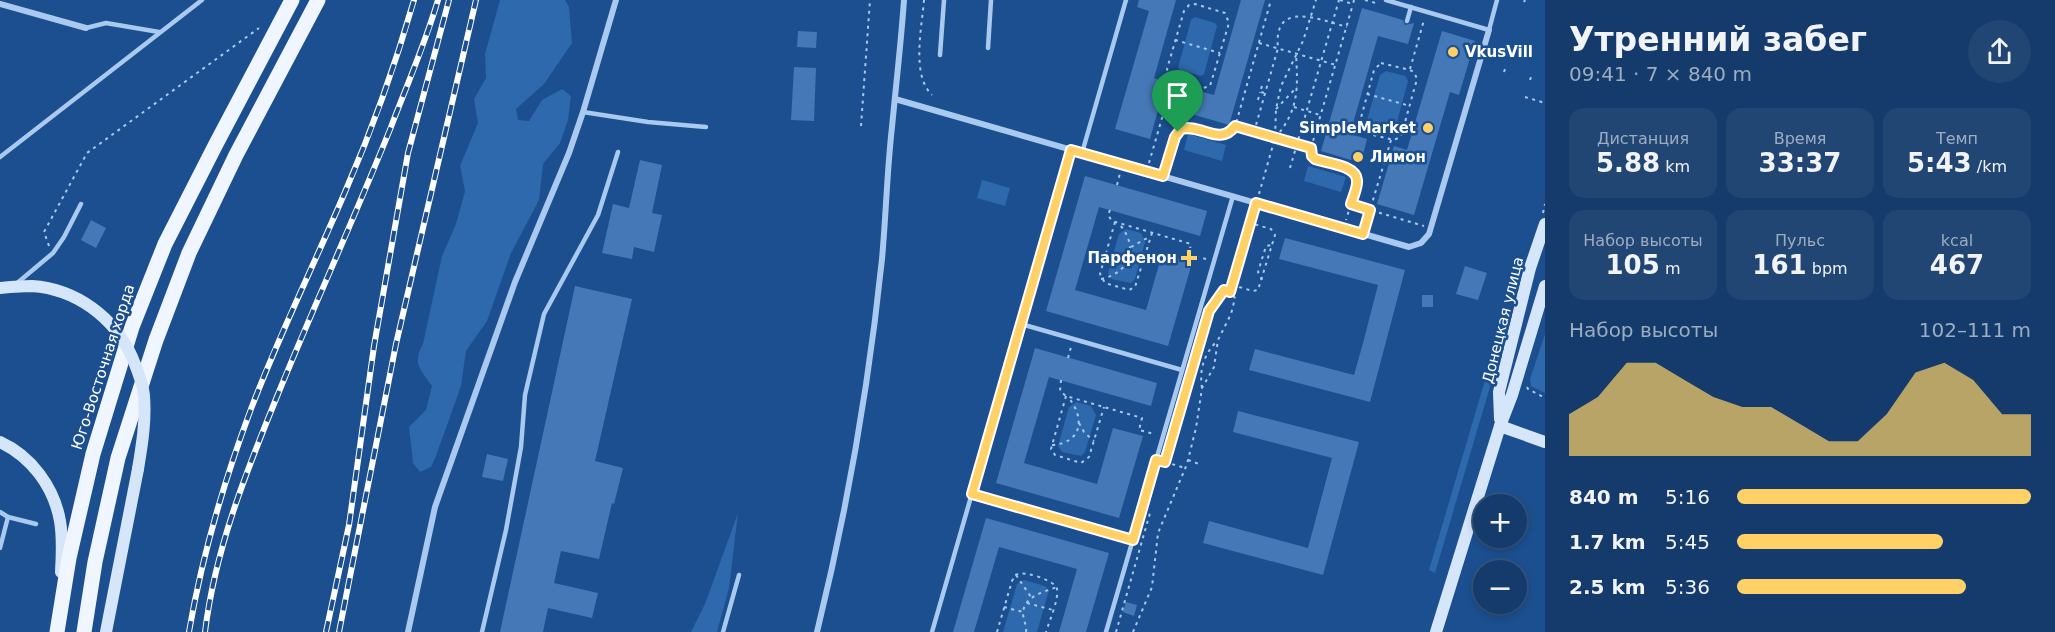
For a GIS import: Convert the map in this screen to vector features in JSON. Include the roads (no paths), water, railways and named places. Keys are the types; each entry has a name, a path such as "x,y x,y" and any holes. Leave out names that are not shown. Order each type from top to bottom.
{"main road":[{"name":"Юго-Восточная хорда","path":"57,632 69,558 93,454 132,327 165,244 292,0"},
{"path":"84,632 95,562 118,458 156,340 189,253 236,155 318,0"},
{"name":"Донецкая улица","path":"1500,426 1499,392 1530,268 1545,224"},
{"path":"0,288 33,286 60,292 87,304 109,321 126,344 136,367 144,394 144,433 106,632"},
{"name":"Донецкая улица","path":"1436,632 1545,286"},
{"path":"1500,426 1545,442"},
{"path":"0,441 28,461 42,477 53,498 60,521 62,545 57,632"}],"street":[{"path":"408,632 435,507 515,282 569,153 616,0"},
{"path":"818,632 837,544 871,348 882,258 904,0"},
{"path":"0,4 86,28"},
{"path":"895,99 1408,247 1421,243 1429,234 1489,30"}],"lane":[{"path":"0,158 202,0"},
{"path":"940,55 944,0"},
{"path":"988,48 991,0"},
{"path":"1082,153 1126,0"},
{"path":"1386,0 1489,30 1497,0"},
{"path":"1407,21 1411,7"},
{"path":"86,28 106,23 159,32"},
{"path":"583,112 648,122 706,127"},
{"path":"932,632 1071,150"},
{"path":"482,632 506,530 521,447 525,395 544,314 598,215 618,152"},
{"path":"1106,632 1233,196"},
{"path":"0,297 53,253 81,204"},
{"path":"1021,324 1182,370"},
{"path":"972,494 1133,540"},
{"path":"0,512 8,517 36,524"},
{"path":"0,548 8,517"},
{"path":"723,632 739,575"}],"railway":[{"path":"189,632 207,547 241,436 273,354 364,145 391,73 414,0"},
{"path":"205,632 224,542 264,427 363,196 422,48 438,0"},
{"path":"326,632 349,525 374,346 408,153 449,0"},
{"path":"339,632 396,344 476,0"}],"place":[{"name":"VkusVill","path":"1453,52"},
{"name":"SimpleMarket","path":"1428,128"},
{"name":"Лимон","path":"1358,157"},
{"name":"Парфенон","path":"1189,258"}]}
